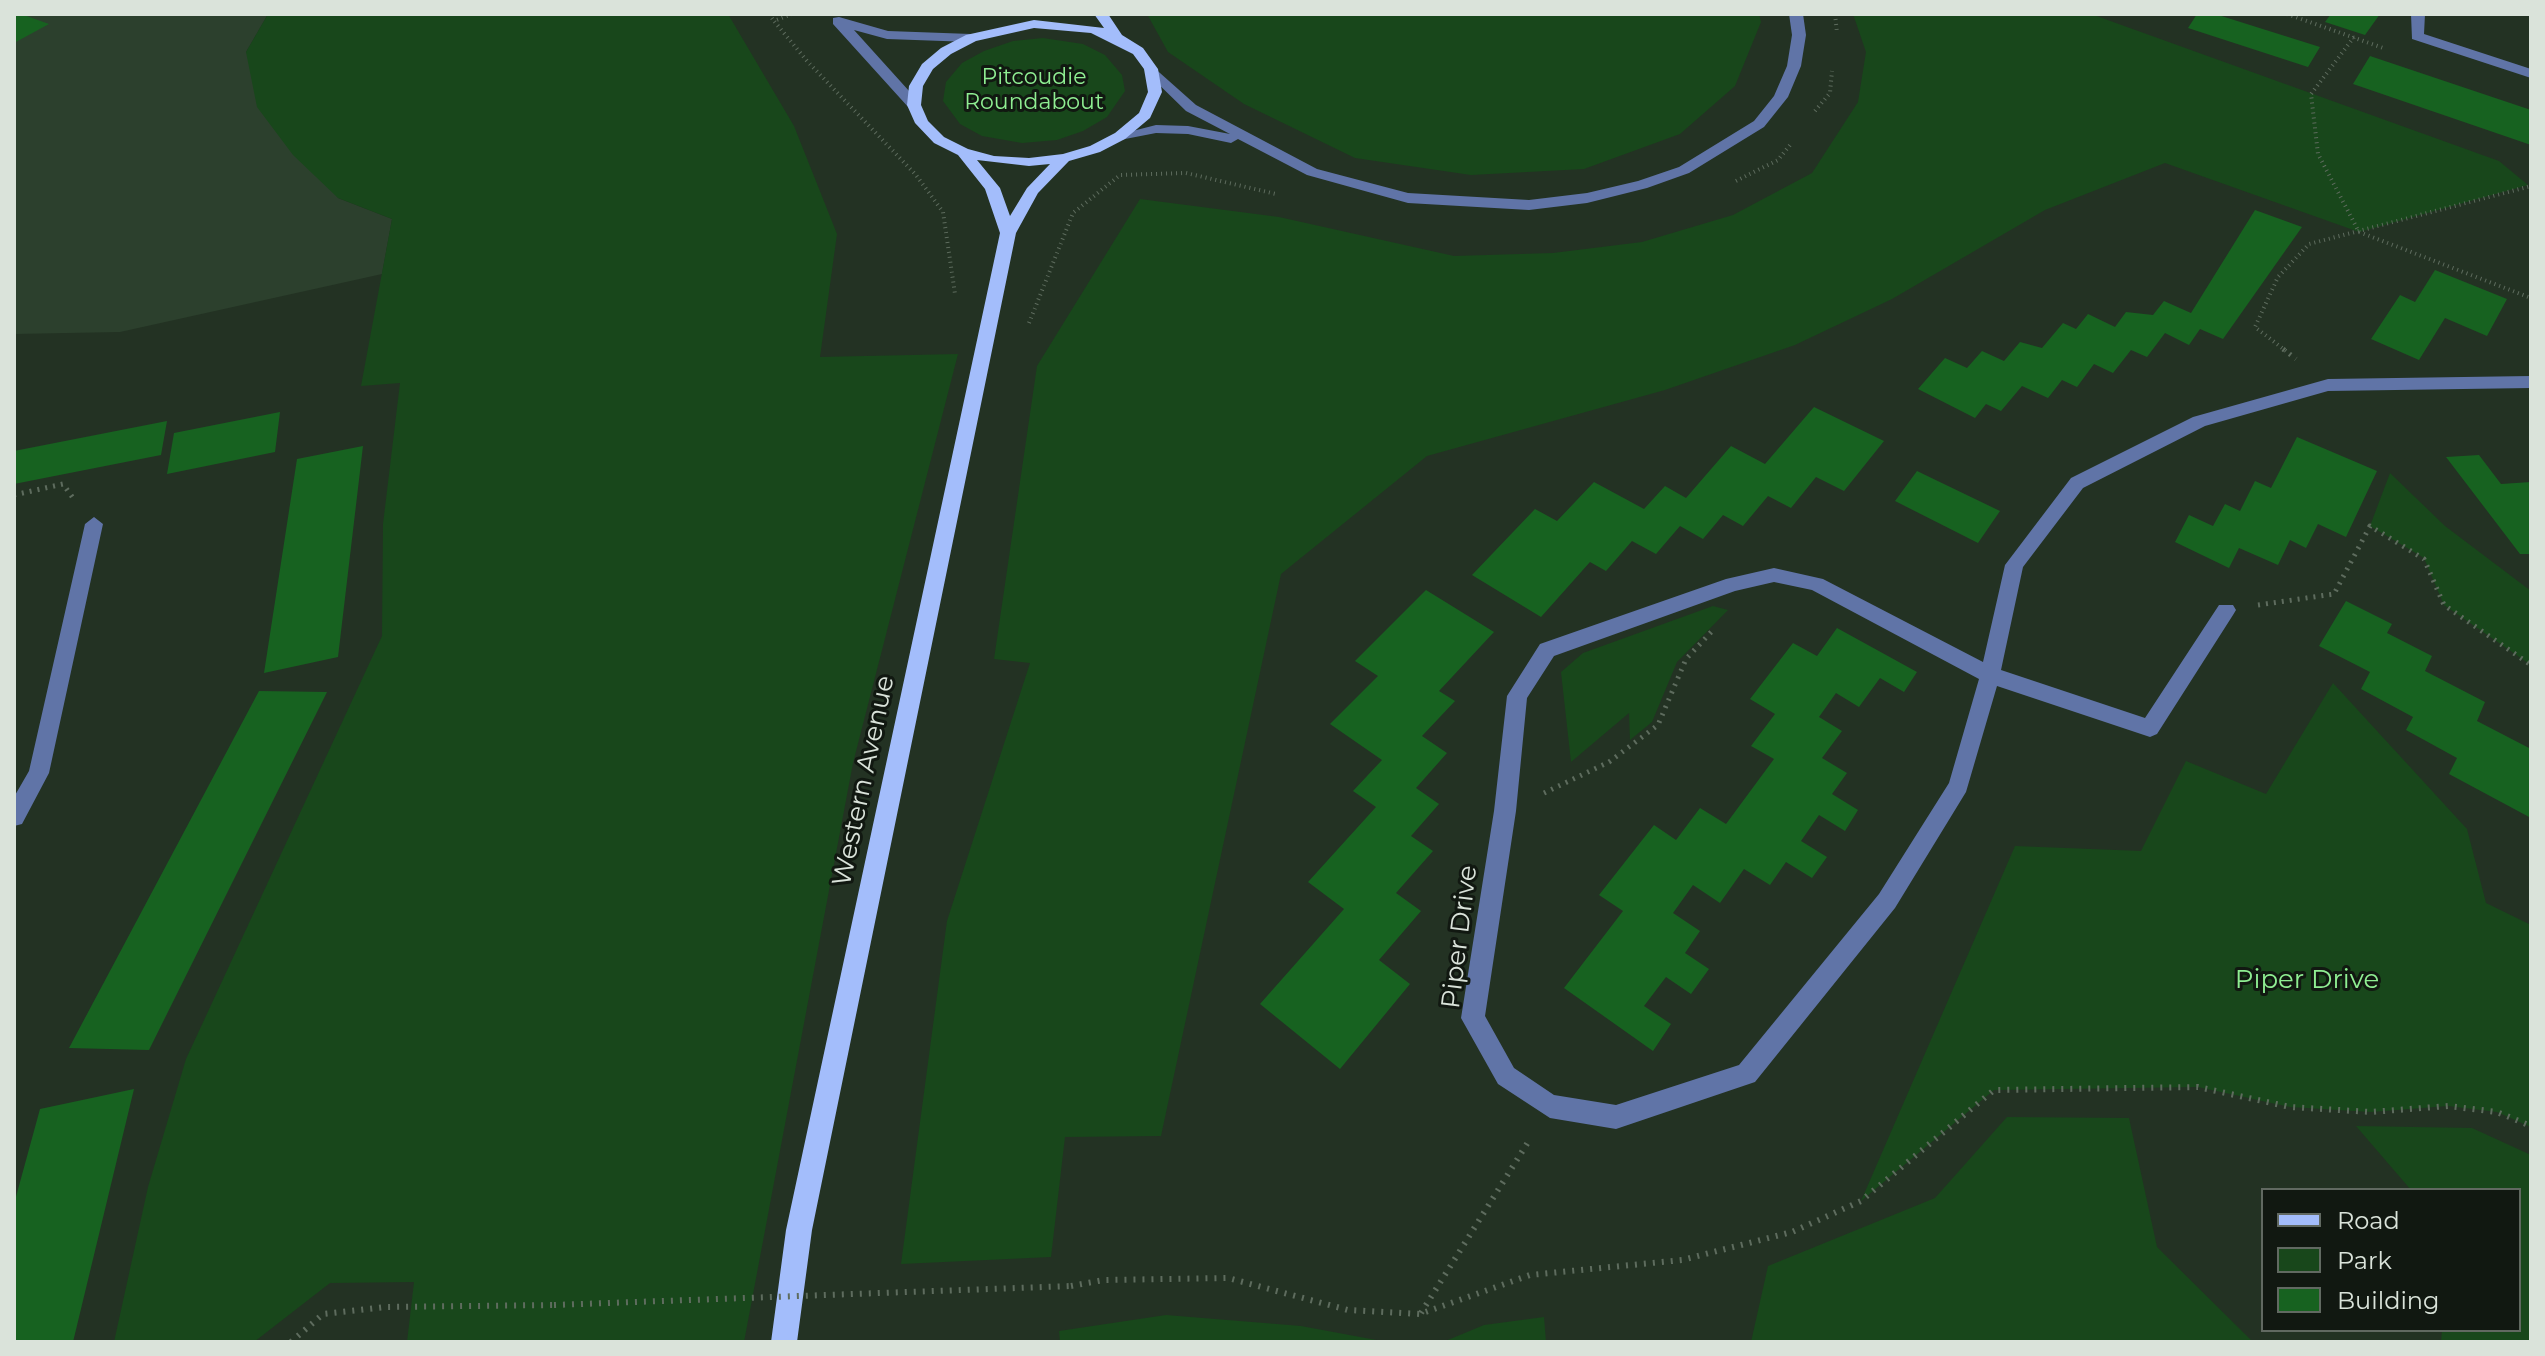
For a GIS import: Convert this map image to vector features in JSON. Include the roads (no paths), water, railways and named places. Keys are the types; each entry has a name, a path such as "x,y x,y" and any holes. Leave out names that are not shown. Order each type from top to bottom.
{"main road":[{"path":"1005,28 1026,14"},
{"path":"1101,14 1117,38"},
{"path":"1065,24 1117,38 1138,51 1151,69 1155,92 1145,115 1120,136 1095,149 1064,158 1029,162 994,160 963,152 930,132 914,105 916,86 927,67 946,51 971,38 1005,28 1065,24"},
{"path":"963,152 992,188 1008,233"},
{"name":"Western Avenue","path":"784,1342 799,1230 1008,233 1032,191 1064,158"}],"street":[{"path":"1151,69 1191,108 1251,143 1312,172 1408,198 1529,205 1614,191 1684,170 1759,124 1781,97 1794,66 1799,35 1796,14"},
{"path":"2418,14 2417,36 2531,74"},
{"path":"834,18 887,35 971,38"},
{"path":"834,18 914,105"},
{"path":"1120,136 1156,129 1188,130 1251,143"},
{"name":"Piper Drive","path":"2226,610 2150,728 1990,675 1816,584 1774,575 1733,584 1547,650 1517,696 1505,811 1473,1018 1506,1076 1550,1106 1616,1117 1747,1074 1887,901 1959,786 1990,675 2014,565 2077,483 2199,421 2328,385 2529,385"},
{"path":"14,817 39,773 94,524"}],"park label":[{"name":"Pitcoudie Roundabout","path":"1034,90"}]}
